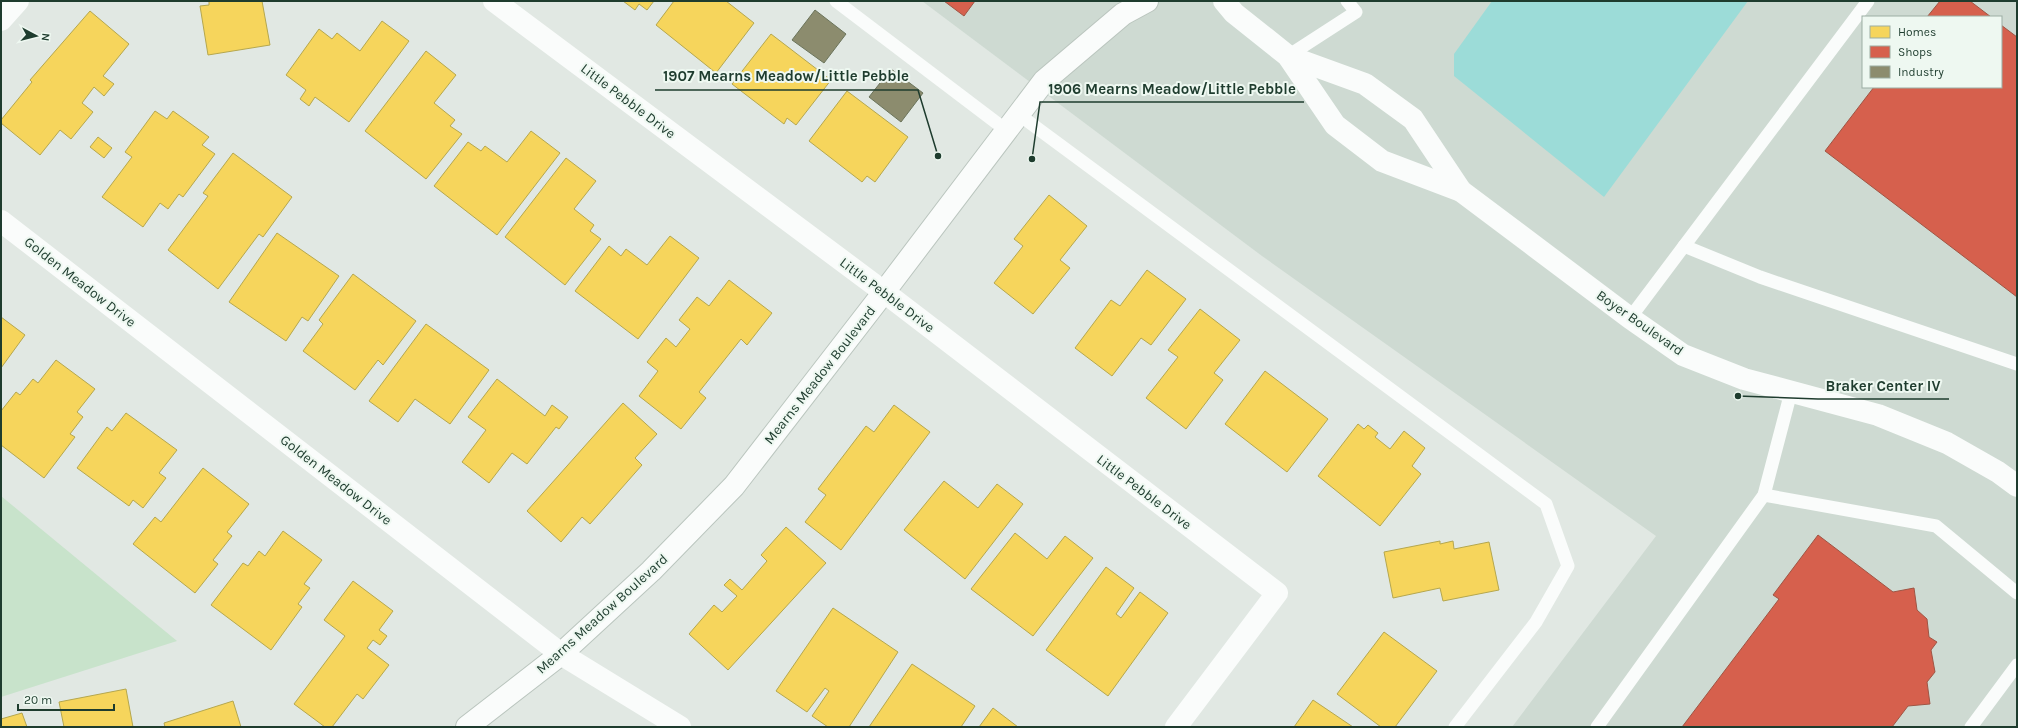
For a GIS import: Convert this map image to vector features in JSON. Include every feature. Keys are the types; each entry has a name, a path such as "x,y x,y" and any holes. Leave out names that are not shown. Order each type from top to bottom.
{"street":[{"path":"1,20 18,1"},
{"name":"Little Pebble Drive","path":"494,1 884,292 1276,593 1176,727"},
{"name":"Mearns Meadow Boulevard","path":"467,727 561,654 651,572 734,486 1044,81 1123,14 1147,1"},
{"name":"Boyer Boulevard","path":"1224,1 1234,13 1288,56 1335,125 1382,161 1461,191 1630,318 1683,355 1744,379 1878,415 1947,442 1998,472 2017,486"},
{"name":"Boyer Boulevard","path":"1288,56 1365,84 1413,119 1461,191"},
{"name":"Golden Meadow Drive","path":"1,221 561,654 680,727"}],"lane":[{"path":"836,1 1012,122 1546,504 1568,566 1536,622 1455,727"},
{"path":"1288,56 1356,12 1347,1"},
{"path":"1630,318 1868,1"},
{"path":"1684,246 1760,277 2017,364"},
{"path":"1597,727 1764,494 1791,392"},
{"path":"1764,494 1936,526 2017,593"},
{"path":"1971,727 2017,665"}],"shaded area":[{"path":"922,1 2017,1 2017,727 1512,727 1656,536 1262,256"}],"green space":[{"path":"1,496 177,641 1,697"}],"water":[{"path":"1492,1 1748,1 1604,197 1454,76 1454,54"}],"building: Homes":[{"path":"209,1 262,1 270,45 208,55 200,6 209,5"},
{"path":"623,1 654,1 647,10 639,4 635,10"},
{"path":"674,1 726,1 754,23 716,73 656,25"},
{"path":"90,11 129,44 103,76 114,84 104,96 94,87 82,103 93,112 71,139 60,130 40,155 1,123 1,120 32,82 30,80"},
{"path":"382,21 409,41 349,122 315,97 309,106 300,99 306,90 286,75 319,29 332,39 337,33 360,51"},
{"path":"771,34 831,80 796,125 787,118 784,124 732,84"},
{"path":"426,51 456,75 434,103 455,120 450,126 462,134 426,179 365,131"},
{"path":"847,91 908,137 875,182 867,176 862,182 809,141"},
{"path":"155,111 167,119 173,111 209,137 202,145 215,154 183,197 179,194 168,209 160,203 143,227 102,197 132,157 125,152"},
{"path":"531,131 560,153 497,235 434,186 468,142 481,151 485,146 507,162"},
{"path":"98,137 112,148 104,158 90,147"},
{"path":"233,153 292,197 263,237 259,234 218,289 168,250 208,196 203,193"},
{"path":"566,158 596,181 574,209 594,225 590,231 601,239 565,285 505,237"},
{"path":"1049,195 1087,226 1060,260 1070,268 1033,314 994,283 1023,246 1014,239"},
{"path":"277,233 339,276 308,321 302,317 286,341 229,302"},
{"path":"670,236 699,258 638,339 575,291 609,246 621,256 626,249 647,265"},
{"path":"1147,270 1186,299 1151,345 1141,338 1112,376 1075,348 1111,300 1120,306"},
{"path":"353,274 416,321 383,365 378,360 355,390 303,351 323,324 319,320"},
{"path":"729,280 772,313 747,345 741,339 699,392 706,398 681,429 639,396 658,371 647,362 666,338 676,347 690,329 679,320 697,297 709,306"},
{"path":"1200,309 1240,340 1214,373 1223,380 1186,429 1146,398 1178,357 1168,350"},
{"path":"1,317 25,335 1,368"},
{"path":"426,324 489,370 450,424 415,399 398,422 369,401"},
{"path":"56,360 95,389 77,412 83,417 70,434 75,437 44,478 1,445 1,411 16,392 20,395 33,379 38,383"},
{"path":"1265,371 1328,419 1287,472 1225,424"},
{"path":"497,379 545,416 552,405 568,417 559,429 556,427 527,464 512,453 489,483 462,462 486,430 468,417"},
{"path":"623,403 657,434 635,458 642,465 590,524 582,517 561,542 527,511"},
{"path":"894,405 930,432 841,550 805,522 826,495 818,489 866,426 874,432"},
{"path":"126,413 177,450 159,473 166,478 143,508 133,500 129,506 77,468 107,427 112,431"},
{"path":"1358,424 1364,429 1368,425 1378,433 1375,437 1390,449 1404,431 1425,448 1412,466 1421,474 1380,526 1318,476"},
{"path":"203,468 249,504 227,532 232,536 213,560 218,564 195,593 133,544 155,517 161,522"},
{"path":"944,481 978,508 997,484 1023,504 965,579 904,530"},
{"path":"786,527 826,563 728,670 689,634 714,605 722,612 737,596 724,585 730,579 742,590 767,561 761,555"},
{"path":"283,531 322,560 304,584 310,588 298,604 302,607 271,650 211,605 243,563 248,566 259,551 265,556"},
{"path":"1015,533 1047,559 1065,536 1093,558 1033,636 971,589"},
{"path":"1440,541 1440,544 1453,541 1454,549 1489,542 1499,590 1443,601 1440,588 1393,598 1384,552"},
{"path":"1106,567 1134,588 1116,614 1121,618 1140,592 1168,613 1108,696 1046,650"},
{"path":"353,581 393,611 379,630 387,636 380,645 373,640 367,648 389,665 363,699 357,694 332,727 325,727 294,704 345,636 324,620"},
{"path":"833,608 898,652 849,727 828,727 812,716 829,691 825,688 807,712 776,691"},
{"path":"1384,632 1437,671 1395,727 1381,727 1337,694"},
{"path":"912,664 975,706 961,727 869,727"},
{"path":"126,689 133,727 64,727 59,702"},
{"path":"1313,700 1353,727 1294,727"},
{"path":"233,701 241,727 165,727 164,723"},
{"path":"993,708 1018,727 979,727"},
{"path":"22,713 27,727 1,727 1,719"}],"building: Shops":[{"path":"944,1 975,1 964,16"},
{"path":"1940,1 1970,1 1990,16 1928,16"},
{"path":"2002,26 2017,37 2017,297 1825,151 1873,88 2002,88"},
{"path":"1818,535 1893,592 1914,588 1917,610 1927,619 1929,637 1937,642 1931,650 1935,672 1927,682 1930,704 1908,706 1892,727 1682,727 1779,599 1773,595"}],"building: Industry":[{"path":"815,10 846,34 824,63 792,40"},
{"path":"891,69 923,93 901,122 869,97"}],"place":[{"name":"1907 Mearns Meadow/Little Pebble","path":"938,156"},
{"name":"1906 Mearns Meadow/Little Pebble","path":"1032,159"},
{"name":"Braker Center IV","path":"1738,396"}]}
